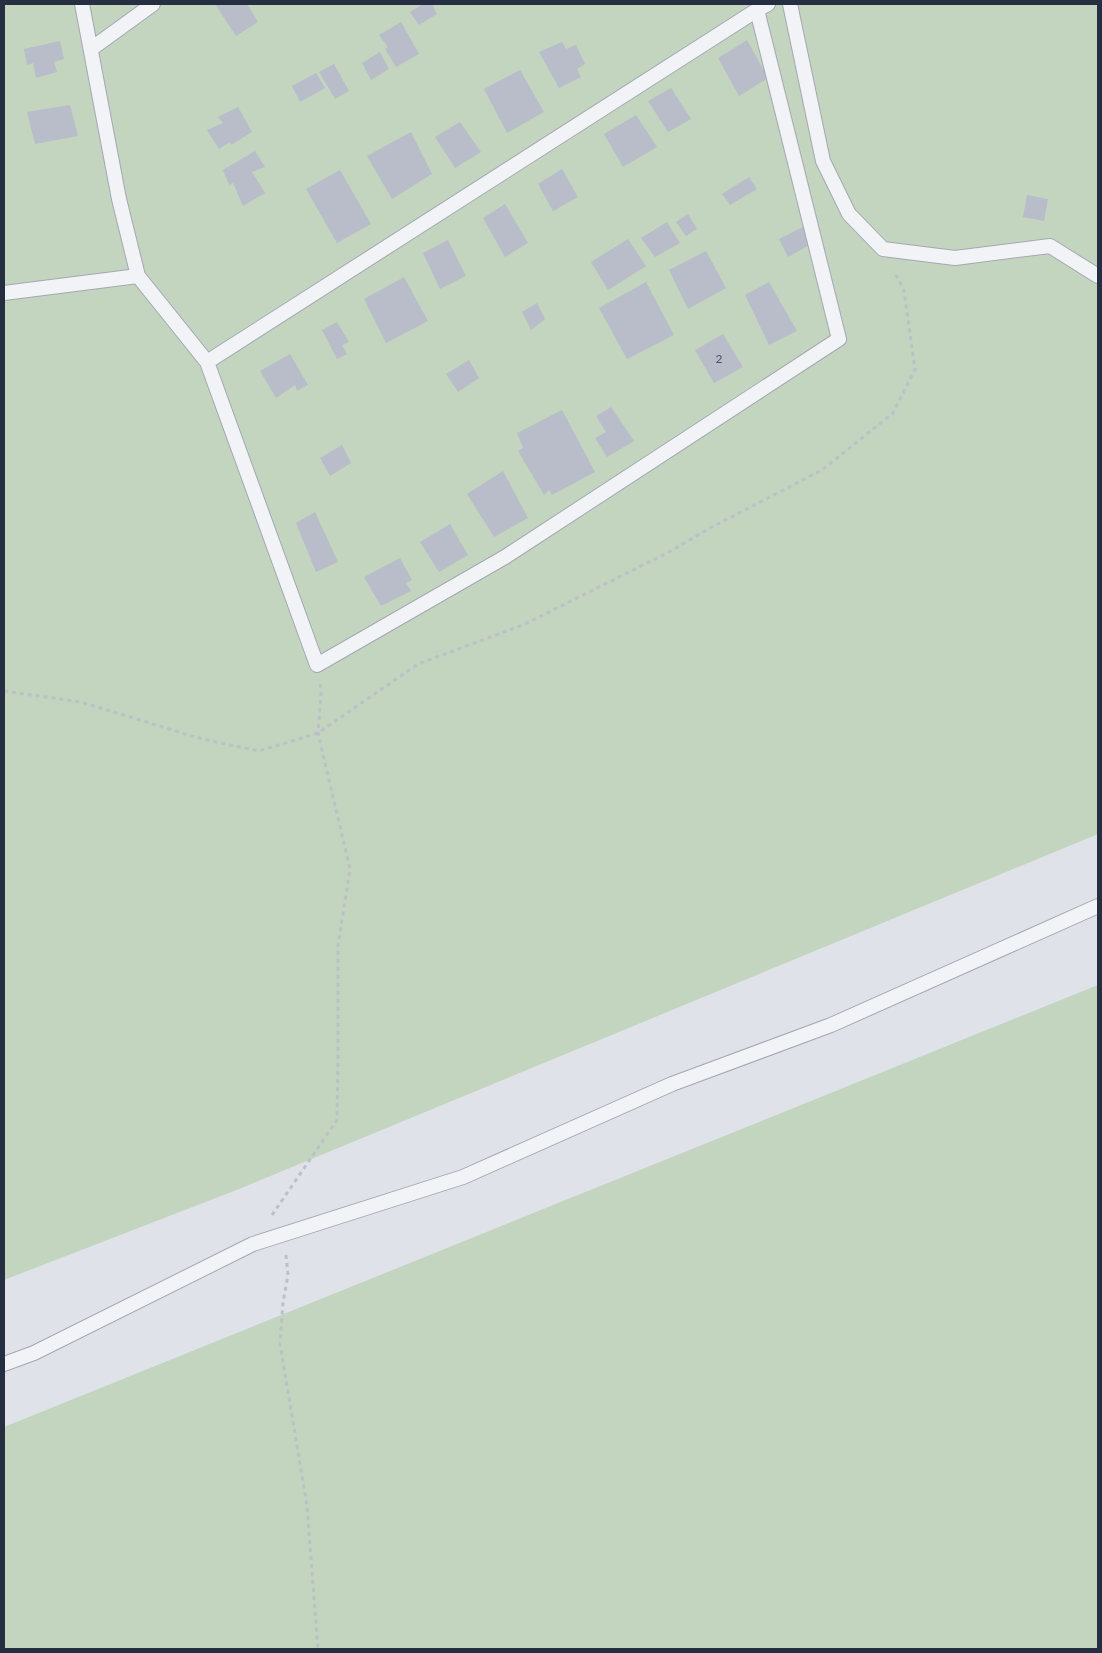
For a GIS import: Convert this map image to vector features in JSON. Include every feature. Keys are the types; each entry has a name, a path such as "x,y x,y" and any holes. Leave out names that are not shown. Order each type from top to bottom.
{"lane":[{"path":"82,4 119,199 138,276 207,362 317,665 505,557 839,339 763,7 207,362"},
{"path":"91,49 153,4"},
{"path":"790,4 823,161 849,214 883,249 954,258 1050,246 1098,276"},
{"path":"4,293 138,276"},
{"path":"4,1364 34,1353 253,1244 463,1177 672,1084 831,1025 1098,906"}],"path":[{"path":"4,691 81,702 202,740 259,751 318,733 418,664 523,625 669,552 710,528 822,470 893,413 916,369 904,291 883,249"},
{"path":"317,665 321,694 318,733 350,869 338,945 337,1120 253,1244 278,1247 286,1254 288,1275 283,1302 280,1344 307,1506 318,1649"}],"green space":[{"path":"4,4 1098,4 1098,834 239,1189 4,1280"},
{"path":"1098,985 1098,1649 4,1649 4,1427"}],"building":[{"path":"215,4 247,4 258,22 236,36"},
{"path":"423,4 432,4 437,14 419,25 410,12"},
{"path":"401,22 419,54 396,67 385,49 388,47 379,35"},
{"path":"747,40 768,78 739,96 718,58"},
{"path":"60,41 64,59 54,62 57,72 36,78 33,63 27,65 24,49"},
{"path":"562,42 566,49 576,45 585,64 577,69 581,77 559,88 539,52"},
{"path":"380,52 389,69 371,80 362,63"},
{"path":"334,64 349,91 335,99 319,72"},
{"path":"520,70 544,112 507,133 484,89"},
{"path":"316,73 325,88 300,102 292,86"},
{"path":"671,88 691,119 668,132 648,101"},
{"path":"70,105 78,136 35,144 27,112"},
{"path":"238,107 252,132 231,145 230,142 219,149 207,130 223,123 218,117"},
{"path":"636,115 657,147 623,167 604,134"},
{"path":"460,122 481,152 455,168 435,137"},
{"path":"411,132 432,174 392,199 367,156"},
{"path":"255,151 265,167 252,172 265,193 243,206 233,183 229,185 223,170"},
{"path":"562,169 578,197 553,211 538,184"},
{"path":"340,170 371,224 337,243 306,189"},
{"path":"749,177 757,189 730,205 722,194"},
{"path":"1027,195 1048,199 1044,221 1023,217"},
{"path":"505,204 528,243 505,257 483,218"},
{"path":"688,214 697,229 686,236 676,222"},
{"path":"667,222 680,243 655,257 641,238"},
{"path":"807,225 815,242 788,257 779,239"},
{"path":"628,239 646,266 608,290 591,262"},
{"path":"448,240 466,276 440,289 423,253"},
{"path":"706,251 726,288 688,309 669,270"},
{"path":"404,277 428,321 386,343 364,299"},
{"path":"646,282 674,335 627,359 599,308"},
{"path":"769,282 797,331 769,345 745,295"},
{"path":"537,303 545,319 531,330 522,312"},
{"path":"337,322 349,342 342,345 347,354 337,359 322,330"},
{"path":"723,334 743,367 714,383 695,350"},
{"path":"290,354 308,385 297,391 295,385 276,398 260,371"},
{"path":"469,360 479,378 458,392 446,374"},
{"path":"611,407 634,441 607,457 595,438 606,432 596,416"},
{"path":"562,410 595,472 552,495 549,490 544,495 518,451 523,448 517,433"},
{"path":"342,445 351,463 330,476 320,458"},
{"path":"503,471 528,518 494,537 467,494"},
{"path":"315,512 338,562 316,572 296,523"},
{"path":"450,524 468,555 439,572 420,542"},
{"path":"400,558 412,580 406,583 411,591 381,606 364,577"}]}
